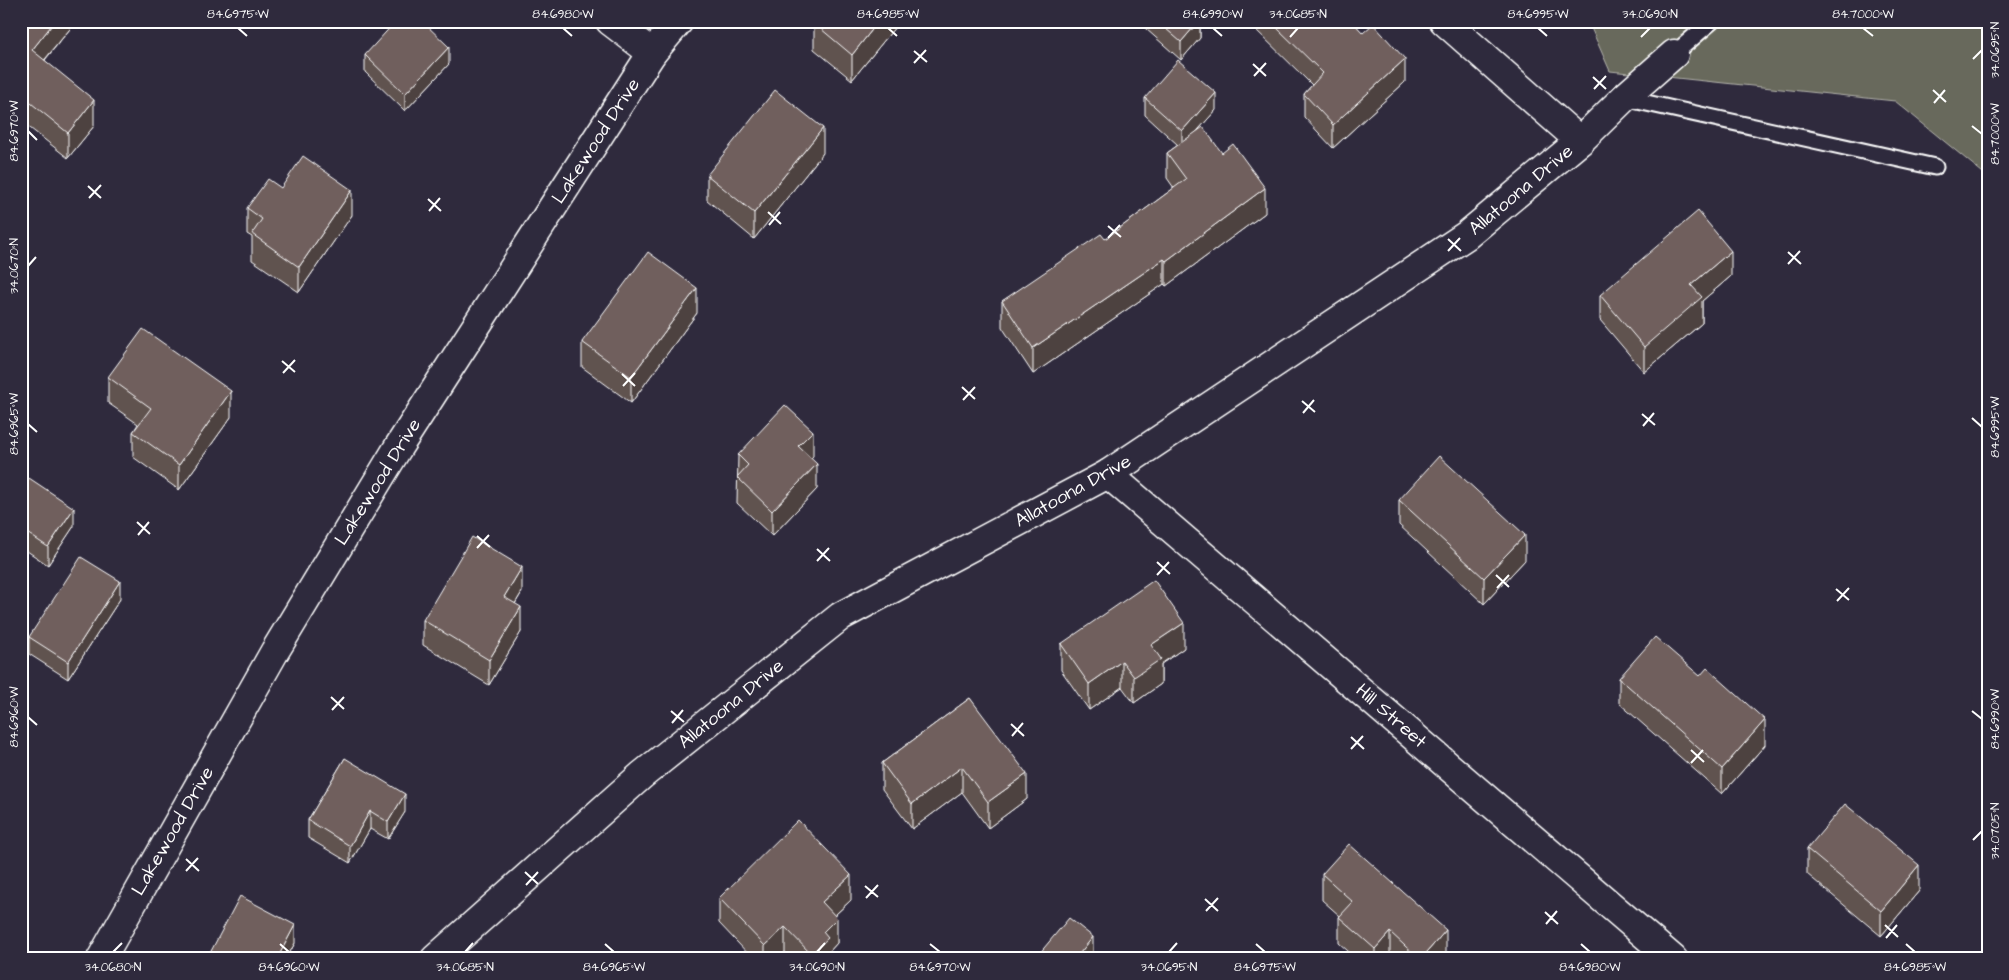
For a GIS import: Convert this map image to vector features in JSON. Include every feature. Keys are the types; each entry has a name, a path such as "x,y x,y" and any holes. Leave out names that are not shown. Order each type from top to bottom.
{"street":[{"path":"610,21 652,53"},
{"name":"Lakewood Drive","path":"102,959 275,651 399,446 652,53 680,21"},
{"path":"1444,21 1580,141"},
{"name":"Allatoona Drive","path":"435,959 642,775 841,616 1108,474 1467,235 1580,141 1624,98 1674,54"},
{"name":"Hill Street","path":"1108,474 1672,959"}],"lane":[{"name":"Allatoona Drive","path":"1674,54 1712,21"},
{"path":"1624,98 1935,167"}],"green space":[{"path":"1588,21 1988,21 1988,177 1895,101 1610,71"}],"building":[{"path":"21,21 55,21 32,50 94,100 68,133 21,95"},
{"path":"396,21 422,21 449,47 405,94 365,55"},
{"path":"815,21 879,21 852,55 814,23"},
{"path":"1157,21 1199,21 1181,42"},
{"path":"1270,21 1352,21 1363,33 1373,24 1405,59 1333,125 1304,94 1323,73"},
{"path":"1178,60 1216,93 1182,131 1145,98"},
{"path":"775,90 823,128 754,213 707,175"},
{"path":"1203,127 1222,153 1233,144 1265,188 1166,261 1164,259 1033,348 1002,301 1101,234 1105,239 1186,179 1167,153"},
{"path":"303,156 352,190 299,267 252,234 262,219 247,208 268,179 281,188"},
{"path":"1698,211 1731,251 1691,285 1702,297 1644,347 1600,295"},
{"path":"648,252 697,288 631,377 582,342"},
{"path":"143,329 231,391 179,465 133,432 151,408 108,377"},
{"path":"785,405 813,431 798,446 817,464 772,511 737,477 748,465 738,455"},
{"path":"1439,456 1525,535 1484,578 1399,500"},
{"path":"29,478 74,508 48,547 21,529 21,489"},
{"path":"472,537 522,567 504,597 521,607 489,660 423,620"},
{"path":"81,557 120,581 68,662 29,637"},
{"path":"1154,580 1184,623 1151,645 1161,659 1134,677 1122,661 1089,684 1061,644"},
{"path":"1655,637 1700,676 1707,668 1765,720 1722,769 1619,678"},
{"path":"970,698 1027,774 988,802 962,767 912,804 882,763"},
{"path":"345,758 405,794 388,822 370,811 350,846 308,820"},
{"path":"1845,804 1919,865 1881,911 1807,849"},
{"path":"798,820 851,875 822,902 837,918 823,932 828,938 811,954 785,927 765,946 719,898"},
{"path":"1349,844 1446,930 1421,959 1390,932 1375,949 1339,917 1353,902 1322,874"},
{"path":"240,896 295,925 277,959 216,959 209,955"},
{"path":"1069,918 1093,937 1075,959 1045,959 1039,954"}]}
